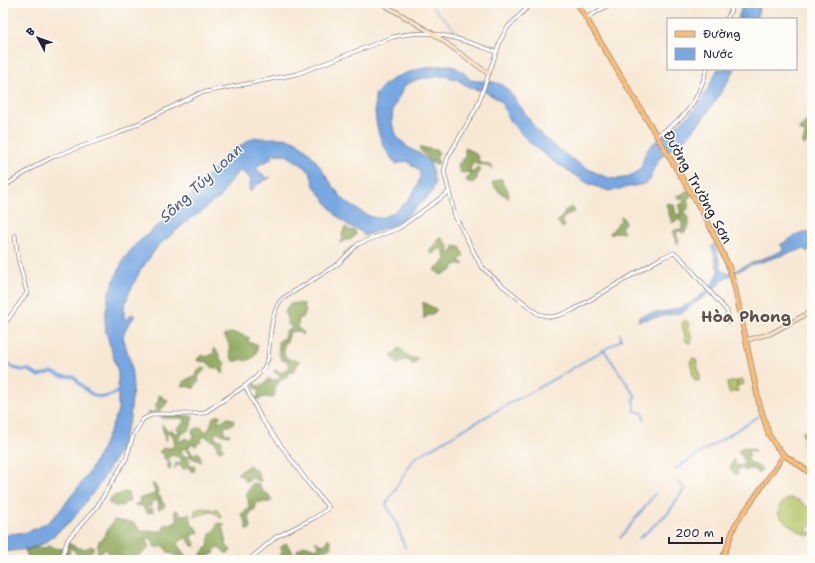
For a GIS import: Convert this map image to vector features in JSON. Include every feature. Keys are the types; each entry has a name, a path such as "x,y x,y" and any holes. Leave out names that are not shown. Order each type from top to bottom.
{"highway":[{"name":"Đường Trường Sơn","path":"577,3 640,109 657,134 706,218 729,267 733,279 759,403 769,435 784,455 812,474"}],"main road":[{"path":"381,3 432,34 489,74"},
{"path":"388,7 396,11"},
{"path":"746,340 770,334 812,311"},
{"path":"721,560 735,525 784,455"}],"street":[{"path":"532,3 507,28 501,39 484,92 446,163 444,172 455,216 481,266 525,304 541,315 551,317 566,313 671,254 676,254 727,312 729,321"},
{"path":"586,17 612,3"},
{"path":"727,18 734,3"},
{"path":"3,187 39,164 55,156 119,134 200,93 297,74 393,37 408,33 432,34 454,38 496,52"},
{"path":"657,134 681,118 690,107 707,70"},
{"path":"61,560 69,537 98,506 126,459 133,436 143,419 154,414 201,414 244,386 260,373 268,359 274,313 277,304 282,299 338,264 358,244 399,228 449,192"},
{"path":"3,326 26,293 18,258 15,235"},
{"path":"244,386 261,418 309,484 329,508 314,518 276,537 249,560"}],"green space":[{"path":"807,121 809,122 806,124 808,128 812,131 812,138 805,145 802,144 805,135 803,131 799,131 799,128"},
{"path":"420,147 439,152 436,158 439,162 438,164 433,164 420,150"},
{"path":"465,148 475,153 480,162 492,166 493,169 483,164 479,165 473,163 470,169 474,173 476,168 479,167 481,169 477,175 477,179 473,183 467,182 466,179 470,176 470,172 461,173 458,167 459,162 461,164 463,162 461,159 465,159"},
{"path":"502,179 503,185 508,189 508,198 497,190 492,183"},
{"path":"686,191 690,191 691,196 687,200 690,207 684,213 689,219 689,226 684,233 679,231 676,232 679,242 677,244 673,232 675,230 682,229 682,223 680,220 677,220 672,223 666,205 667,203 674,205 676,214 680,215 680,204 684,203 684,200 677,197"},
{"path":"572,207 574,209 574,213 572,212 563,218 562,221 565,226 562,228 557,221 564,215 564,211"},
{"path":"621,216 625,223 621,228 624,231 623,233 616,232 611,235 610,233 621,220"},
{"path":"345,227 349,230 355,231 356,235 350,240 345,240 342,243 340,242 343,239 342,234"},
{"path":"439,238 443,239 446,245 448,245 448,254 452,252 454,246 460,247 464,256 459,261 464,264 454,265 450,272 441,275 434,270 446,260 442,248 432,254 429,252"},
{"path":"423,302 437,310 424,319"},
{"path":"289,304 305,304 303,306 306,311 303,317 298,319 299,321 297,327 304,333 303,335 297,331 290,332 287,342 284,342 284,354 288,359 300,361 293,372 289,373 285,379 280,380 275,388 273,398 264,397 255,399 258,396 259,390 254,387 254,383 257,386 263,385 269,378 271,381 282,378 274,372 275,370 281,373 290,366 287,361 282,360 279,354 278,342 284,338 286,331 293,328 288,324 285,312"},
{"path":"685,320 688,322 692,339 692,342 689,343 686,341 682,323"},
{"path":"231,333 250,338 248,340 250,343 257,344 257,351 251,359 245,361 242,359 233,361 230,355 229,344 224,335"},
{"path":"214,348 219,354 219,357 225,363 223,374 218,368 213,368 207,362 198,361 197,359 202,355 207,357 214,353"},
{"path":"399,348 411,358 418,358 414,365 405,360 398,364 391,356"},
{"path":"693,358 696,360 700,377 700,380 697,381 694,379 690,361"},
{"path":"202,367 207,368 198,377 199,382 195,384 193,389 183,386 182,384 187,379 197,376 196,372"},
{"path":"743,380 744,384 737,386 738,391 729,393 727,383 736,381 737,385 737,381"},
{"path":"159,395 163,397 161,399 166,399 168,401 163,408 160,407 160,412 147,414 154,412 156,409 155,407"},
{"path":"161,415 193,416 190,429 182,434 178,440 181,441 186,438 191,441 192,437 195,435 192,433 193,430 200,427 207,432 213,417 219,415 221,416 218,419 219,422 227,418 233,419 234,423 229,426 225,426 225,434 230,434 229,436 218,432 215,433 215,439 222,441 221,446 224,449 220,451 218,450 215,441 212,441 205,436 196,446 192,444 188,447 193,455 198,452 201,462 188,456 190,454 185,448 181,450 183,456 186,456 190,461 188,464 190,466 194,465 195,471 191,471 188,467 185,467 184,470 178,465 174,469 176,463 181,463 181,458 171,455 168,460 171,464 170,470 168,469 168,462 164,458 164,455 159,452 163,448 172,448 175,444 173,436 168,433 166,434 167,439 165,441 162,424 165,429 169,431 172,429 174,433 178,433 179,431 177,428 185,422 182,418 162,418"},
{"path":"804,431 812,433 812,439 809,446 803,444 805,440 802,434"},
{"path":"745,447 755,450 749,450 748,452 750,454 748,456 748,461 762,469 758,474 754,469 744,471 743,467 737,470 738,475 736,475 730,469 733,460 738,466 744,465 743,458 739,452 740,449"},
{"path":"249,465 258,472 261,481 250,478 248,481 245,481 241,475 238,475 238,473"},
{"path":"153,483 157,488 158,496 161,497 162,502 165,504 164,507 158,509 159,505 157,501 154,500 151,503 151,506 145,507 146,509 152,508 153,512 148,513 142,506 134,505 140,502 139,498 155,494"},
{"path":"252,483 258,484 264,493 268,494 272,500 270,502 257,502 255,509 251,512 249,517 251,527 249,530 246,529 246,523 241,514 249,509 246,495"},
{"path":"124,492 128,493 130,502 125,502 123,506 118,505 117,507 108,503 113,496"},
{"path":"791,498 798,500 812,510 812,523 805,532 812,532 812,535 807,535 800,532 780,517 778,511 779,508 785,501"},
{"path":"203,508 217,510 222,516 221,519 215,513 210,512 195,517 195,510"},
{"path":"177,510 181,515 189,514 192,526 196,527 199,532 191,536 196,546 192,546 187,538 183,539 177,544 185,555 184,560 176,560 175,555 169,553 163,546 158,548 154,547 152,538 147,539 149,548 133,560 115,554 114,558 118,560 100,559 109,553 106,549 98,554 97,549 99,541 114,520 134,523 141,531 163,531 164,525 178,521 174,512"},
{"path":"218,523 225,524 222,528 226,545 231,550 229,553 225,553 219,548 215,548 214,554 211,554 209,558 201,560 202,552 208,547 210,533 214,532"},
{"path":"328,538 332,542 329,545 331,545 331,548 318,552 313,550 304,556 296,551 305,545 315,549 319,547 315,541 324,545"},
{"path":"68,543 76,547 88,548 91,546 95,548 88,554 81,554 81,557 78,556 72,548 69,549 70,553 64,555"},
{"path":"286,543 298,560 286,560 280,554 283,550 280,548"},
{"path":"50,545 55,548 63,549 59,560 56,560 53,554 41,560 31,560 31,558 28,558 25,550 38,547 42,548 41,550"}],"water":[{"path":"743,3 761,3 756,18 738,18"},
{"path":"451,65 463,72 470,80 500,84 514,98 542,136 584,167 606,177 615,179 628,177 642,166 647,150 663,135 687,117 696,107 717,70 734,70 714,102 691,133 678,145 662,156 654,169 650,180 644,184 609,191 589,184 550,159 529,142 509,120 501,101 484,91 470,88 456,79 444,76 418,79 405,85 393,109 393,127 398,138 409,148 430,162 435,183 431,194 396,224 364,236 362,232 349,226 336,215 314,186 310,172 286,155 271,155 273,158 259,165 256,169 267,178 271,177 258,184 251,191 249,190 251,180 246,174 239,171 227,185 220,198 209,204 202,212 192,217 157,247 140,271 130,291 124,307 124,319 126,320 132,314 135,316 126,328 123,337 131,364 133,388 130,418 119,452 101,482 73,519 45,543 28,549 3,552 3,537 10,534 28,532 47,523 58,513 87,476 103,447 118,411 118,372 106,332 105,318 109,292 123,260 135,245 175,211 203,184 204,178 224,161 228,154 254,137 293,140 310,153 346,202 368,216 380,218 389,215 404,204 412,194 418,183 420,171 407,161 396,164 387,152 377,127 375,95 386,83 402,74 435,66"},
{"path":"800,233 812,233 812,248 807,252 803,249 751,265 727,277 708,294 683,312 638,321 639,317 643,315 682,307 695,300 708,289 713,283 718,271 712,247 713,245 715,245 722,271 730,273 782,251 783,248 780,245"}],"waterway":[{"path":"429,3 459,34"},
{"path":"571,369 621,340 620,334"},
{"path":"604,350 636,397 633,399 635,411 643,413 644,419"},
{"path":"3,360 13,368 29,370 38,376 52,372 61,376 74,377 89,392 100,397 107,397 121,389"},
{"path":"522,397 570,370"},
{"path":"457,433 521,397"},
{"path":"675,469 759,416"},
{"path":"398,526 386,504 413,460 456,434"},
{"path":"670,510 685,488 677,482"},
{"path":"620,538 655,494"},
{"path":"648,531 670,511"},
{"path":"398,527 405,548"},
{"path":"639,538 647,532"}],"district":[{"name":"Hòa Phong","path":"746,316"}],"water label":[{"name":"Sông Túy Loan","path":"201,183"}]}
